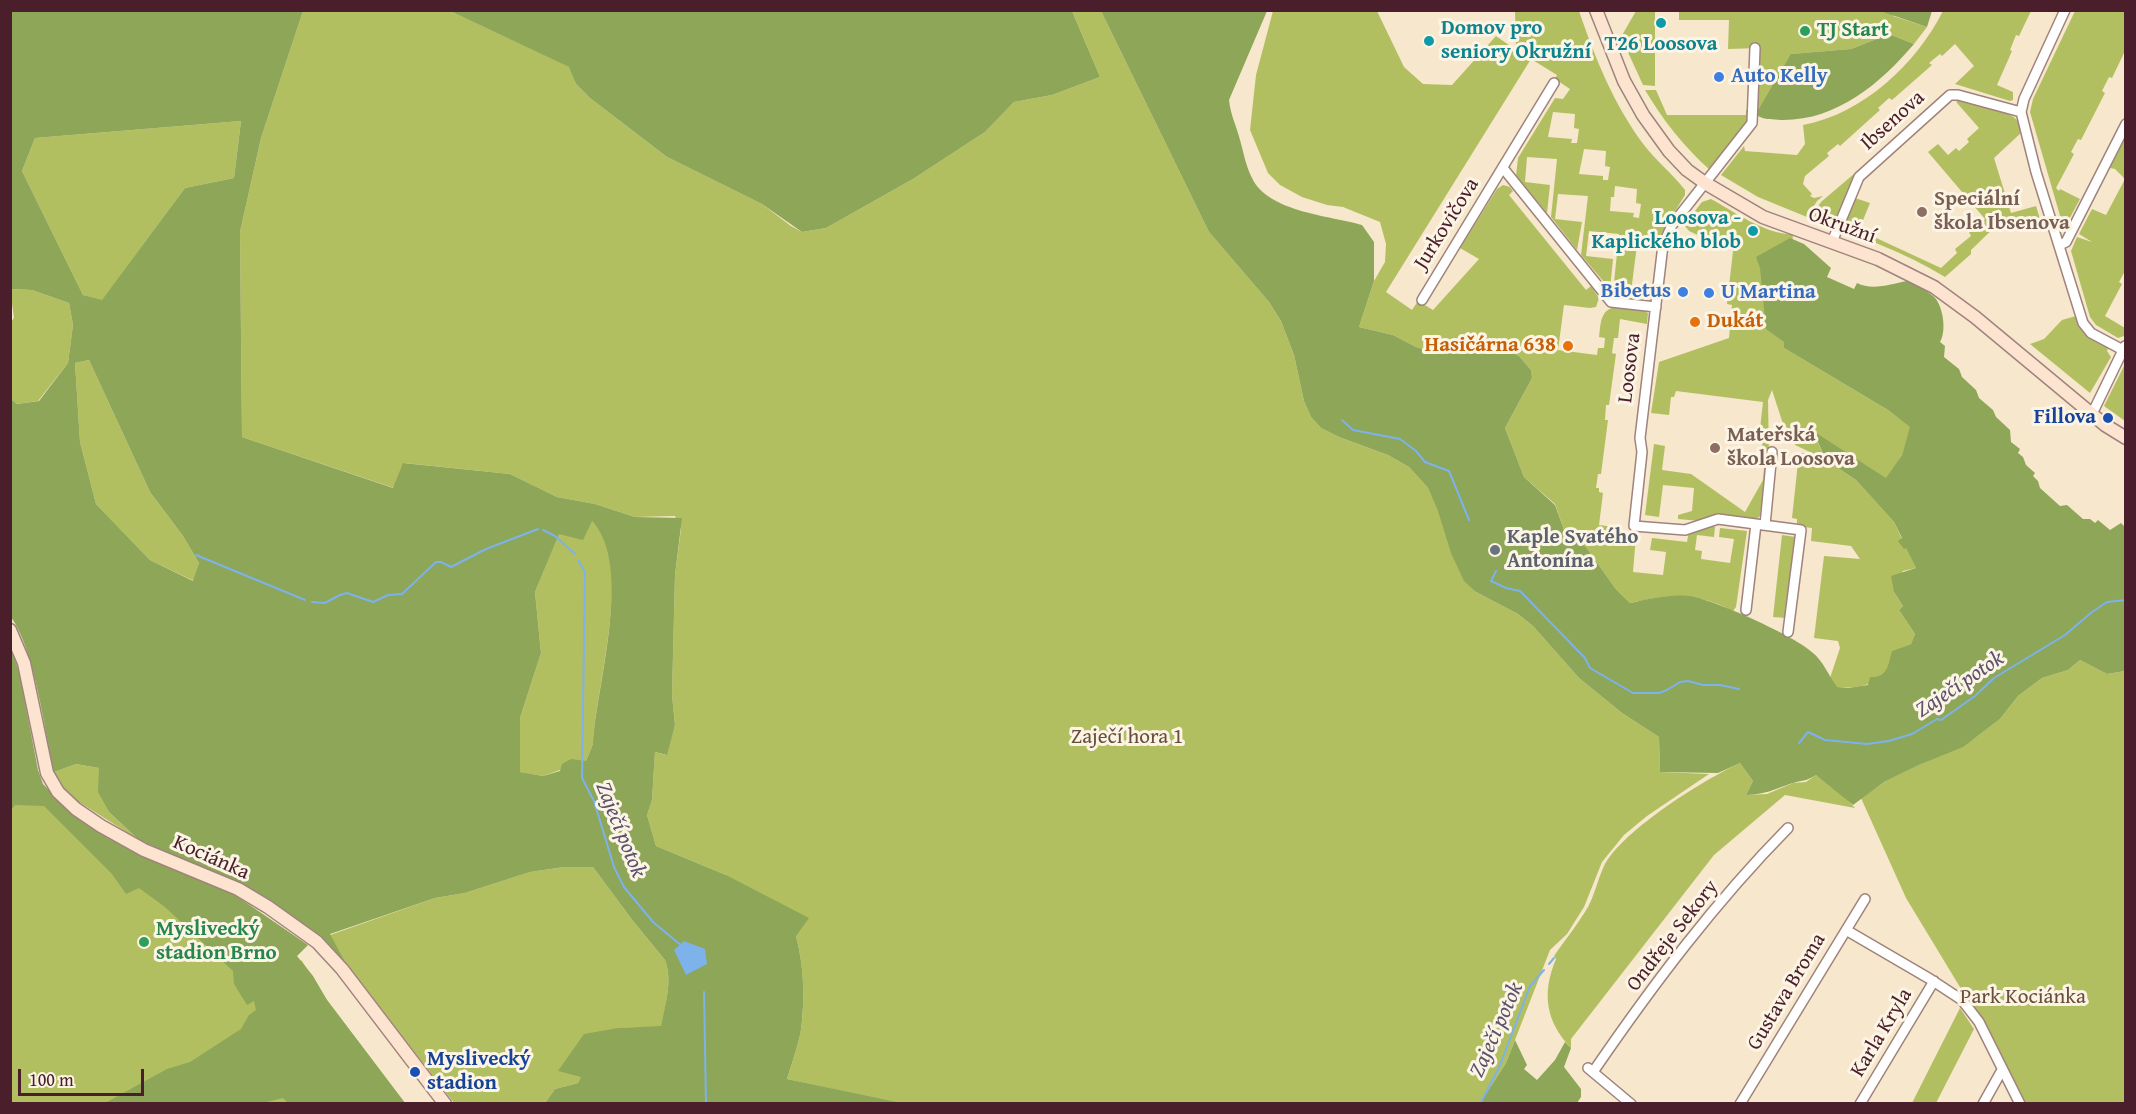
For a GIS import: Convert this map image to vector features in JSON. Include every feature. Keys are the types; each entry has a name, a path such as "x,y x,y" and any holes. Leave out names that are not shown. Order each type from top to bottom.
{"street":[{"name":"Okružní","path":"1596,10 1624,81 1651,129 1687,170 1763,217 1878,259 1934,287 1975,317 2105,425 2126,438"},
{"path":"2065,10 2024,99 2021,112 2036,172 2083,323 2091,333 2124,348 2092,414"},
{"name":"Loosova","path":"1755,48 1752,123 1672,225 1663,245 1640,438 1642,452 1634,526 1685,530 1718,519 1801,530 1788,632"},
{"name":"Jurkovičova","path":"1422,300 1554,83"},
{"name":"Ibsenova","path":"1832,242 1858,177 1950,95 2021,112"},
{"path":"2060,245 2066,242 2126,124"},
{"name":"Jurkovičova","path":"1503,168 1611,302 1656,307"},
{"path":"1746,610 1772,452"},
{"name":"Kociánka","path":"10,630 24,663 47,773 58,792 76,809 101,826 144,850 237,889 268,907 317,942 342,969 445,1104"},
{"name":"Ondřeje Sekory","path":"1631,1104 1591,1070 1680,951 1758,858 1788,828"},
{"name":"Gustava Broma","path":"1740,1104 1865,898"},
{"path":"1846,930 1934,981 1962,1000 1979,1022 2020,1104"},
{"name":"Karla Kryla","path":"1860,1104 1934,981"},
{"path":"1983,1104 2002,1070"}],"green space":[{"name":"TJ Start","path":"1679,10 1896,10 1893,16 1927,27 1914,44 1889,34 1851,49 1792,54 1758,110 1758,48 1728,49 1729,20 1679,20"},
{"path":"11,11 303,11 261,138 240,232 242,437 393,488 403,463 510,474 557,497 595,504 635,517 682,518 675,575 672,695 675,725 667,755 655,752 652,800 647,815 656,846 726,875 809,918 796,936 802,971 803,1006 800,1036 787,1079 901,1103 545,1103 555,1089 578,1083 581,1077 558,1071 584,1034 618,1028 661,1026 668,993 665,960 593,867 564,867 530,872 465,893 435,898 330,934 347,965 315,932 240,883 139,840 109,812 98,792 99,768 76,764 54,772 33,670 11,617 11,399 17,404 39,401 68,363 73,325 69,303 32,290 11,289","holes":["241,121 234,178 185,188 102,300 83,295 22,171 35,138","89,360 150,492 183,536 199,563 193,581 150,560 96,504 80,442 75,363","592,521 604,541 610,567 612,596 593,744 586,761 571,759 562,764 560,771 543,776 520,772 520,718 541,653 535,592 559,534 583,540"]},
{"name":"Zaječí hora 1","path":"303,11 450,11 570,67 576,84 590,98 667,157 762,204 802,232 826,228 913,179 985,132 1014,102 1052,95 1100,77 1072,11 1101,11 1209,232 1269,302 1281,321 1294,355 1304,401 1311,417 1321,428 1388,455 1409,467 1428,488 1476,592 1518,614 1533,626 1579,678 1622,713 1659,737 1660,772 1709,774 1647,816 1624,835 1602,862 1584,907 1567,934 1550,950 1506,1063 1480,1103 901,1104 787,1079 800,1036 803,1007 802,971 796,936 726,875 656,846 647,815 652,800 655,752 666,755 675,725 672,695 675,575 681,529 675,516 635,517 595,504 557,497 510,474 404,463 394,488 242,437 240,232 261,138"},
{"path":"450,11 1072,11 1100,77 1052,95 1014,102 985,132 913,179 826,228 802,232 762,204 667,157 590,98 576,84 569,67"},
{"path":"1101,11 1267,11 1229,100 1232,116 1249,170 1261,191 1287,206 1362,225 1374,242 1374,281 1359,327 1393,335 1416,347 1438,353 1477,353 1503,348 1519,356 1531,370 1532,378 1505,428 1524,477 1555,505 1564,530 1586,547 1615,588 1630,603 1666,596 1689,596 1700,598 1753,619 1804,646 1817,656 1837,687 1868,685 1870,677 1884,673 1892,651 1911,644 1915,634 1899,610 1903,606 1894,592 1891,576 1916,568 1906,548 1904,549 1898,541 1902,538 1894,522 1856,480 1826,460 1813,431 1886,478 1902,455 1910,427 1888,410 1784,348 1784,342 1766,329 1760,268 1756,257 1790,238 1804,244 1831,268 1827,277 1854,289 1857,283 1875,287 1907,281 1927,292 1936,300 1941,311 1943,331 1940,342 1945,346 1944,357 1959,369 1962,377 1976,390 1979,398 2010,430 2011,442 2020,449 2018,453 2035,473 2033,476 2040,488 2060,506 2067,505 2083,519 2090,519 2095,523 2098,520 2110,530 2121,523 2125,527 2125,671 2107,674 2080,660 2068,670 2042,678 2018,696 2000,719 1963,747 1884,782 1853,805 1816,775 1766,792 1746,795 1753,781 1740,763 1718,773 1660,772 1659,737 1622,713 1579,678 1533,626 1518,614 1476,592 1464,581 1451,553 1428,488 1409,467 1388,455 1321,428 1311,417 1304,401 1294,355 1281,321 1269,302 1209,232"},
{"path":"1273,11 1377,11 1404,67 1423,84 1452,85 1496,36 1516,50 1515,11 1579,11 1599,64 1623,114 1649,151 1685,190 1685,195 1658,239 1638,237 1631,292 1650,296 1645,298 1613,292 1619,234 1589,231 1586,256 1613,259 1610,289 1581,255 1588,196 1558,194 1555,219 1582,222 1577,250 1551,217 1557,159 1527,157 1525,182 1550,185 1547,213 1516,176 1518,158 1555,98 1563,99 1570,89 1555,79 1557,75 1531,59 1386,292 1412,310 1418,301 1433,310 1479,259 1460,248 1497,189 1503,185 1510,187 1513,191 1509,195 1586,290 1591,286 1599,298 1596,307 1564,305 1558,350 1597,355 1598,348 1604,348 1605,338 1599,337 1601,321 1606,311 1624,306 1638,308 1648,313 1647,324 1620,319 1618,338 1614,338 1612,353 1616,354 1609,405 1606,405 1605,420 1608,420 1601,474 1598,474 1596,488 1603,493 1599,525 1622,528 1622,534 1636,536 1633,572 1663,575 1666,552 1650,550 1652,538 1687,542 1689,531 1705,526 1715,527 1714,537 1697,535 1695,550 1702,551 1701,559 1730,563 1734,539 1719,537 1720,528 1747,531 1736,607 1733,611 1706,600 1682,596 1630,603 1615,588 1586,547 1564,530 1555,504 1524,477 1505,428 1532,378 1531,370 1519,356 1503,348 1477,353 1438,353 1416,347 1393,335 1359,327 1374,281 1385,262 1386,244 1380,222 1343,207 1327,205 1302,197 1280,185 1268,173 1250,130 1256,75","holes":["1553,112 1575,114 1574,128 1579,129 1577,143 1571,143 1572,139 1548,137","1584,149 1606,151 1605,166 1610,167 1608,180 1603,180 1603,176 1579,174","1615,186 1637,189 1636,203 1641,204 1639,218 1633,217 1634,213 1610,211 1611,197 1614,197"]},
{"path":"1636,11 1655,11 1655,86 1643,85 1621,37"},
{"path":"1880,11 1932,11 1927,27"},
{"path":"1943,11 2031,11 2019,36 2016,35 2010,50 2012,51 1997,85 2013,92 2013,100 1955,84 1974,66 1955,44 1942,56 1940,54 1929,63 1932,65 1892,100 1889,98 1878,108 1880,110 1840,146 1838,144 1827,153 1829,156 1805,176 1803,184 1812,194 1810,196 1814,198 1823,196 1807,217 1758,197 1721,175 1744,146 1745,151 1797,155 1805,144 1803,125 1846,110 1885,84 1918,50"},
{"path":"2075,11 2125,11 2125,51 2112,78 2109,77 2102,91 2105,93 2081,140 2078,139 2071,152 2074,154 2056,188 2080,199 2065,227 2030,112 2033,99"},
{"path":"1889,34 1914,44 1887,73 1855,97 1838,107 1801,119 1766,119 1758,116 1758,110 1791,54 1851,49"},
{"path":"1645,90 1656,90 1667,115 1746,115 1746,110 1749,110 1748,120 1710,170 1674,132"},
{"path":"1956,99 1996,109 2016,119 2022,132 1994,158 2011,213 2036,206 2040,219 2014,227 1998,224 1971,250 1971,254 1945,277 1896,251 1810,219 1821,202 1855,173 1846,195 1870,203 1859,230 1941,268 1957,253 1955,249 1971,236 1969,232 1985,219 1928,152 1938,144 1948,155 1956,148 1959,151 1969,142 1967,139 1979,128"},
{"path":"241,121 234,178 185,188 102,301 83,295 22,171 35,138"},
{"path":"2125,138 2125,179 2115,169 2110,168"},
{"path":"2125,179 2125,271 2119,282 2122,284 2105,316 2125,328 2124,336 2118,338 2096,325 2090,317 2071,251 2077,237 2092,242 2079,234 2092,209 2106,215"},
{"path":"1711,199 1762,227 1783,234 1793,234 1784,348 1888,410 1911,427 1902,455 1887,479 1813,432 1826,460 1856,480 1894,522 1902,539 1899,541 1906,547 1916,568 1903,571 1894,592 1903,606 1899,610 1915,634 1911,644 1893,651 1888,668 1883,675 1871,683 1836,687 1830,678 1840,648 1838,641 1814,638 1824,556 1860,559 1851,546 1811,541 1812,528 1797,526 1797,519 1792,518 1799,453 1812,453 1795,445 1793,433 1783,424 1772,390 1768,400 1769,457 1760,516 1755,520 1678,519 1678,515 1692,511 1694,488 1663,485 1659,517 1645,515 1654,444 1665,446 1662,470 1691,474 1745,512 1763,480 1765,456 1761,456 1764,429 1760,429 1763,402 1676,391 1674,397 1671,397 1669,415 1651,413 1659,362 1729,338 1732,305 1727,304 1733,251 1689,231 1684,225 1702,202"},
{"path":"10,289 32,290 69,303 73,325 68,363 38,401 17,404 11,399 10,323 14,318"},
{"path":"2076,316 2089,336 2108,348 2107,351 2111,357 2090,393 2030,344 2044,339 2062,320"},
{"path":"89,360 150,492 183,536 199,563 194,581 150,560 96,504 80,442 75,363"},
{"path":"2125,364 2125,421 2104,406"},
{"path":"592,521 603,536 610,556 612,580 608,637 593,744 586,761 543,776 519,772 520,718 541,653 535,592 559,533"},
{"path":"1782,535 1796,537 1786,618 1773,617"},
{"path":"10,647 19,671 38,770 43,784 73,815 98,832 141,856 235,895 308,945 297,956 313,976 327,1000 405,1103 289,1104 283,1098 259,1104 105,1103 167,1069 190,1062 241,1029 249,1015 256,1010 254,1001 247,1005 234,984 233,971 165,907 139,888 126,894 112,874 44,806 15,805 11,810"},
{"name":"Park Kociánka","path":"2080,660 2107,674 2125,671 2125,1103 2025,1103 1981,1017 1969,1002 1906,898 1861,798 1884,782 1976,737 2000,719 2018,696 2042,678 2068,670"},
{"path":"1740,763 1753,781 1746,795 1767,794 1793,783 1806,782 1816,775 1842,794 1855,808 1785,795 1714,855 1571,1039 1571,1048 1562,1038 1551,1017 1548,1006 1549,983 1556,959 1554,956 1588,907 1605,864 1615,850 1647,821 1686,793"},
{"path":"76,764 99,768 99,792 109,812 139,840 76,800 64,789 54,772"},
{"name":"Myslivecký stadion Brno","path":"10,791 42,801 302,961 327,1000 405,1103 11,1103"},
{"path":"564,867 593,867 665,960 668,985 661,1027 618,1028 559,1071 582,1076 578,1083 555,1089 545,1103 454,1103 347,965 330,935 435,898 465,893 530,872"},
{"path":"1960,1008 1974,1029 1936,1103 1912,1103"},
{"path":"1515,1040 1527,1065 1524,1069 1537,1080 1555,1060 1565,1042 1571,1048 1564,1067 1581,1089 1581,1097 1577,1103 1480,1103 1506,1063"}],"water":[{"path":"684,941 705,949 707,964 686,975 674,950"}],"waterway":[{"path":"1342,420 1353,430 1400,439 1416,451 1425,462 1449,471 1469,520"},
{"path":"312,602 325,603 347,593 373,602 388,595 402,594 436,562 451,567 486,549 538,529"},
{"path":"543,530 555,536 575,554"},
{"path":"196,555 305,600"},
{"path":"578,560 585,572 582,778 594,801 614,867 624,887 653,922 682,946"},
{"path":"1496,571 1491,581 1520,591 1585,658 1590,668 1633,693 1659,693 1680,682 1688,681 1739,689"},
{"name":"Zaječí potok","path":"1799,743 1808,732 1825,740 1867,744 1889,741 1912,734 1937,719 1941,720 1975,696 1994,678 2065,635 2107,602 2126,600"},
{"name":"Zaječí potok","path":"1549,964 1554,958"},
{"name":"Zaječí potok","path":"1480,1104 1499,1068 1530,986 1544,970"},
{"name":"Zaječí potok","path":"704,992 706,1104"}],"place":[{"name":"T26 Loosova","path":"1661,23"},
{"name":"TJ Start","path":"1805,31"},
{"name":"Domov pro seniory Okružní","path":"1429,41"},
{"name":"Auto Kelly","path":"1719,77"},
{"name":"Speciální škola Ibsenova","path":"1922,212"},
{"name":"Loosova - Kaplického blob","path":"1753,231"},
{"name":"Bibetus","path":"1683,292"},
{"name":"U Martina","path":"1709,293"},
{"name":"Dukát","path":"1695,322"},
{"name":"Hasičárna 638","path":"1568,346"},
{"name":"Fillova","path":"2108,418"},
{"name":"Mateřská škola Loosova","path":"1715,448"},
{"name":"Kaple Svatého Antonína","path":"1495,550"},
{"name":"Myslivecký stadion Brno","path":"144,942"},
{"name":"Myslivecký stadion","path":"415,1072"}]}
